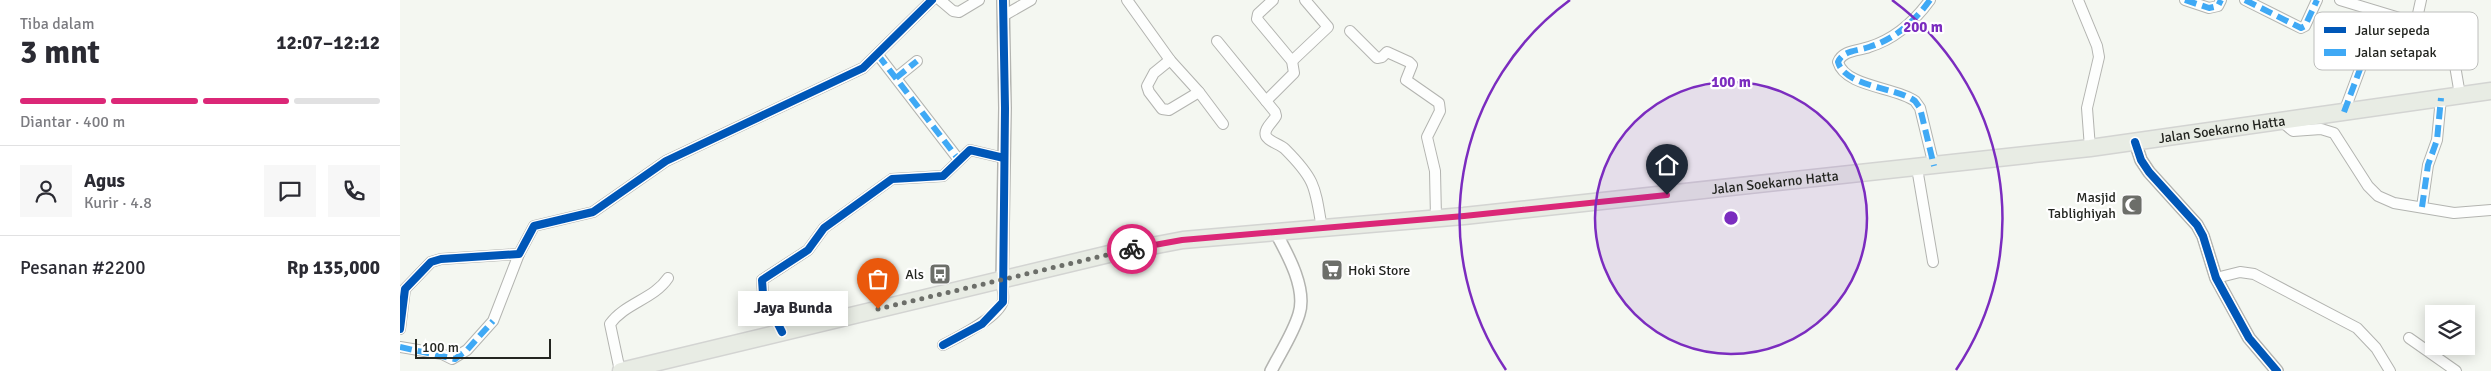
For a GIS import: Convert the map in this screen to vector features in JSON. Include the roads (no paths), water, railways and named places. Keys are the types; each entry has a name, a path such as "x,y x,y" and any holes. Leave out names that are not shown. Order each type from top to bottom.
{"highway":[{"name":"Jalan Soekarno Hatta","path":"621,371 1182,240 1436,218 1925,167 2135,142 2491,90"}],"street":[{"path":"400,347 442,354 452,359 467,350 493,321 519,254 534,226 593,212 666,161 863,68 932,0"},
{"path":"940,0 953,11 959,12 979,0"},
{"path":"943,345 982,324 1000,305 1003,298 1003,0"},
{"path":"1004,16 1031,0"},
{"path":"1127,0 1170,60 1199,92 1223,124"},
{"path":"1266,101 1292,77 1294,69 1292,61 1257,19 1258,14 1273,0"},
{"path":"1292,61 1328,27 1305,0"},
{"path":"1930,0 1918,17 1902,31 1870,47 1846,53 1838,62 1844,72 1857,80 1911,98 1918,104 1933,262"},
{"path":"2078,0 2097,46 2099,57 2087,108 2090,148"},
{"path":"2185,0 2209,8 2218,6 2222,0"},
{"path":"2246,0 2301,28 2305,26 2317,0"},
{"path":"2340,0 2376,8"},
{"path":"1350,31 1377,58 1382,57 1387,52 1409,62 1412,68 1406,80 1439,103 1440,111 1427,137 1435,171 1436,218"},
{"path":"1217,41 1276,116 1266,130 1266,135 1268,139 1282,146 1309,176 1315,187 1322,228"},
{"path":"878,55 959,160"},
{"path":"1170,60 1154,73 1147,86 1149,92 1162,109 1169,110 1199,92"},
{"path":"896,78 916,61"},
{"path":"2344,112 2357,70"},
{"path":"2456,70 2460,95"},
{"path":"2422,207 2428,165 2437,140 2441,98"},
{"path":"2281,121 2294,131 2327,130 2334,133 2368,186 2378,196 2394,202 2454,213 2491,210"},
{"path":"2135,142 2141,160 2149,172 2197,225 2203,236 2216,278 2249,338 2277,371"},
{"path":"782,332 762,294 761,284 764,277 808,250 824,228 892,179 943,176 970,150 1004,158"},
{"path":"1271,371 1295,324 1301,304 1293,268 1276,233"},
{"path":"400,329 405,289 431,262 441,259 519,254"},
{"path":"2216,278 2240,272 2254,274 2357,328 2376,348 2390,371"},
{"path":"621,371 610,324 641,298 659,290 668,278"},
{"path":"2410,338 2456,371"}],"place":[{"name":"Masjid Tablighiyah","path":"2132,205"},
{"name":"Hoki Store","path":"1332,270"},
{"name":"Als","path":"940,274"},
{"name":"Jaya Bunda","path":"878,309"}]}
